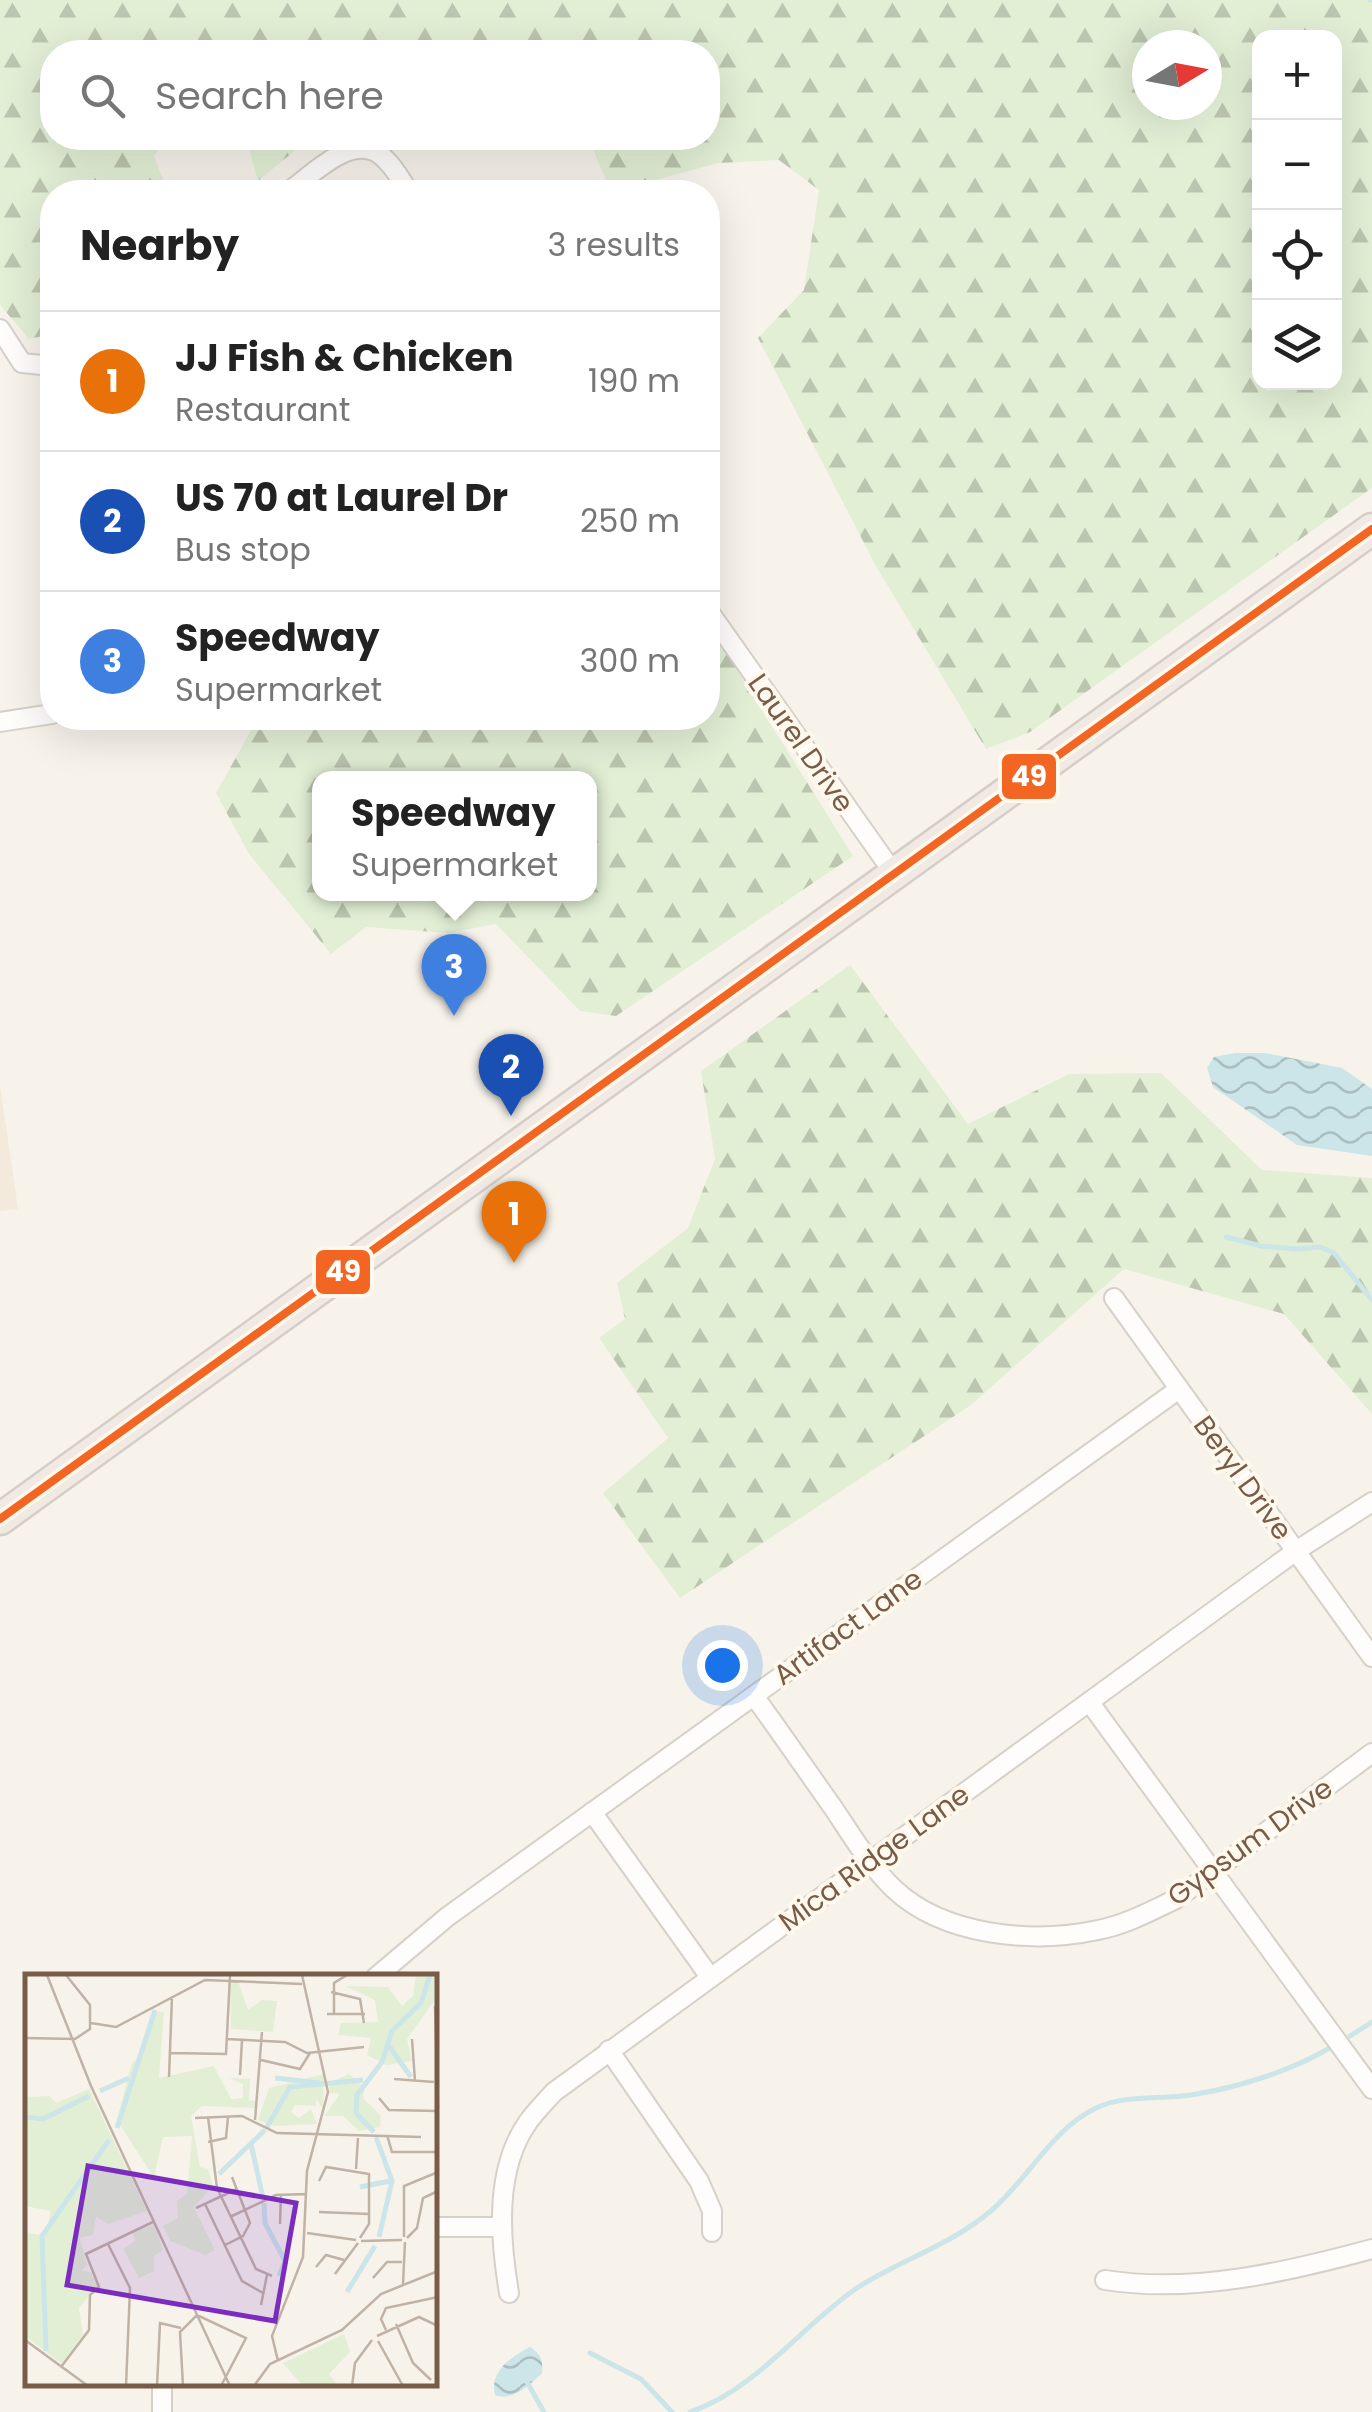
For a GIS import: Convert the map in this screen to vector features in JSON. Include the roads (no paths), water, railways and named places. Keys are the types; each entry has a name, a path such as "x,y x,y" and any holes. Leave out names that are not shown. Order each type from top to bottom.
{"highway":[{"path":"0,1518 1372,530"}],"street":[{"path":"305,180 342,154 358,150"},
{"path":"372,150 388,162 401,180"},
{"path":"0,329 22,362 40,366"},
{"name":"Laurel Drive","path":"720,627 894,874"},
{"path":"0,722 40,716"},
{"name":"Beryl Drive","path":"1114,1298 1372,1657"},
{"name":"Artifact Lane","path":"379,1974 447,1916 1179,1389"},
{"name":"Mica Ridge Lane","path":"509,2294 501,2227 513,2150 527,2123 554,2092 1296,1551 1372,1502"},
{"name":"Gypsum Drive","path":"754,1696 869,1861 894,1889 928,1915 1018,1936 1061,1936 1101,1930 1176,1898 1372,1754"},
{"path":"1090,1703 1372,2089"},
{"path":"592,1812 710,1977"},
{"path":"609,2050 699,2180 712,2211 712,2232"},
{"path":"438,2227 501,2227"},
{"path":"1105,2280 1137,2285 1212,2280 1372,2249"}],"water":[{"path":"1265,1053 1342,1068 1372,1089 1372,1156 1297,1145 1213,1087 1207,1068 1214,1057"},
{"path":"530,2347 540,2358 542,2373 514,2394 495,2395 498,2372"}],"waterway":[{"path":"1226,1237 1261,1246 1320,1247 1334,1253 1372,1300"},
{"path":"1350,2036 1372,2022"},
{"path":"690,2412 756,2374 854,2290 976,2223 1005,2198 1065,2129 1094,2109 1117,2101 1226,2088 1279,2072 1328,2049"},
{"path":"590,2353 641,2379 672,2412"},
{"path":"527,2382 544,2412"}],"place":[{"name":"Speedway","path":"454,1016"},
{"name":"US 70 at Laurel Dr","path":"511,1116"},
{"name":"JJ Fish & Chicken","path":"514,1263"}]}
